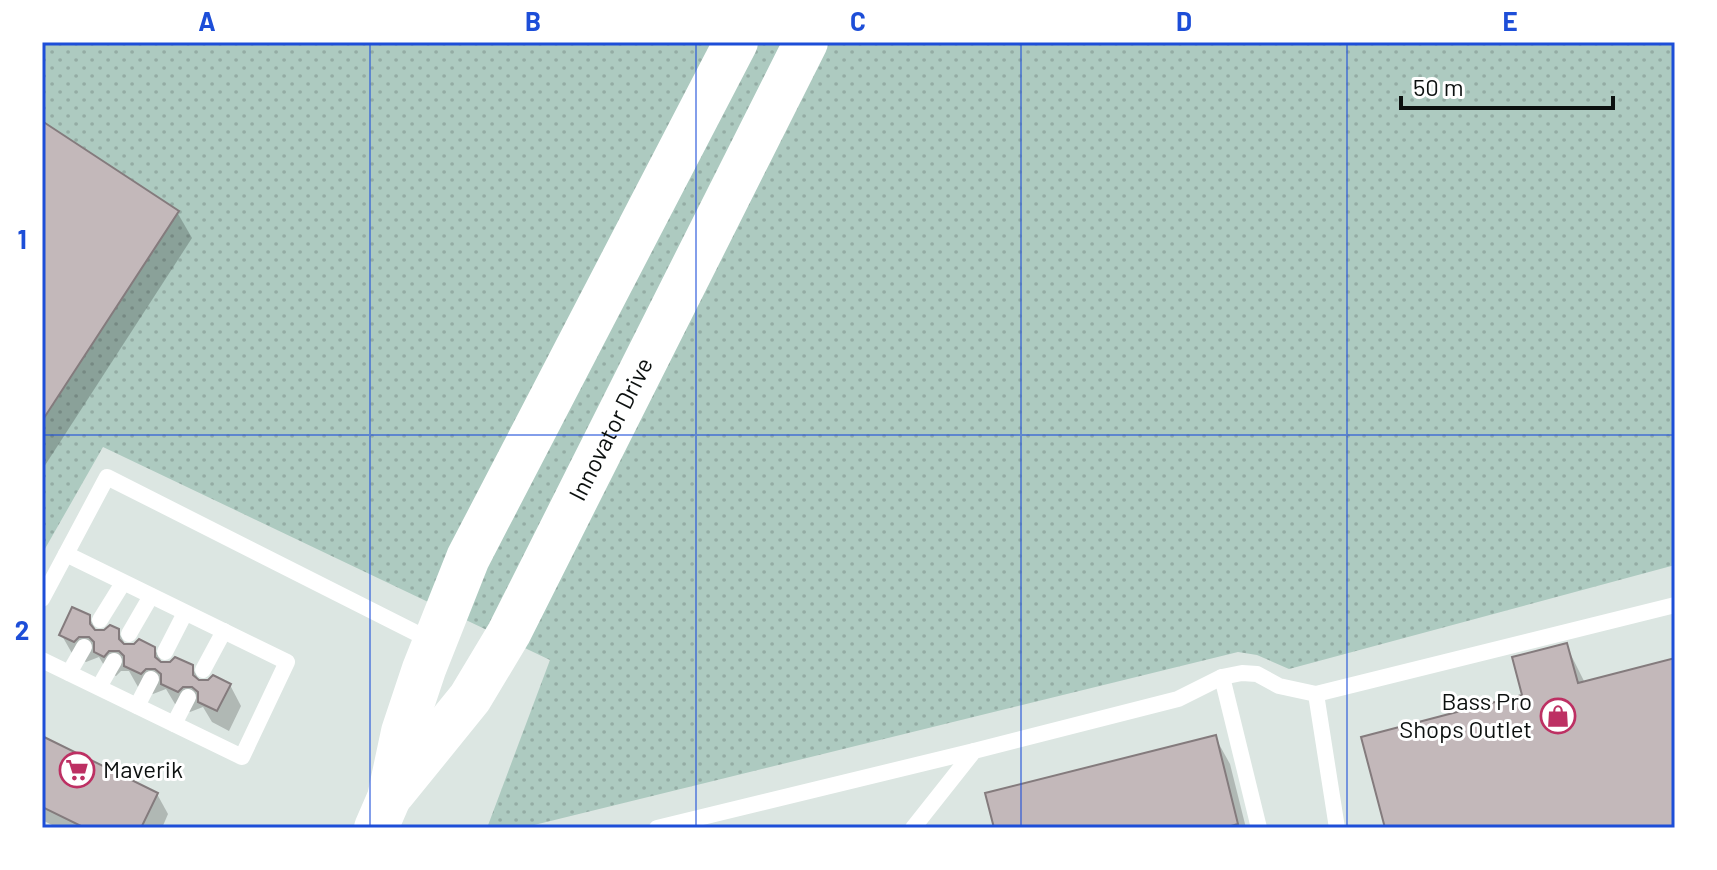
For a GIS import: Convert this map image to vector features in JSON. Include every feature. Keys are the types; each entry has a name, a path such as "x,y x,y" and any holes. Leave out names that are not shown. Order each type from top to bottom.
{"main road":[{"name":"Innovator Drive","path":"382,813 403,732 435,642 492,509 736,42"},
{"name":"Innovator Drive","path":"382,813 470,698 509,633 806,42"}],"lane":[{"path":"42,599 107,477 435,642"},
{"path":"42,660 242,757 287,662 66,554"},
{"path":"100,620 123,583"},
{"path":"129,634 151,596"},
{"path":"657,828 1178,699 1222,677 1257,674 1279,686 1316,694 1675,605"},
{"path":"165,652 185,613"},
{"path":"203,670 224,631"},
{"path":"69,673 84,647"},
{"path":"99,687 114,661"},
{"path":"1222,677 1259,828"},
{"path":"137,706 151,679"},
{"path":"1316,694 1337,828"},
{"path":"174,724 188,697"},
{"path":"913,828 974,751"}],"green space":[{"path":"42,42 1675,42 1675,565 1289,669 1257,655 1238,652 522,828 487,828 550,660 103,447 42,554"}],"building":[{"path":"42,121 179,211 42,421"},
{"name":"Maverik","path":"72,607 90,615 90,624 95,630 104,630 110,625 119,629 119,639 124,644 134,644 139,639 155,647 155,657 161,662 170,662 175,657 193,665 193,675 199,680 208,680 213,675 231,684 217,711 198,702 198,692 192,687 183,687 178,692 161,684 161,674 155,669 146,669 141,674 124,666 124,656 119,651 109,651 104,657 94,652 94,642 89,637 79,637 74,642 59,635"},
{"name":"Bass Pro Shops Outlet","path":"1567,643 1578,683 1675,658 1675,828 1385,828 1361,737 1522,695 1512,657"},
{"path":"1216,735 1238,824 1224,828 994,828 985,793"},
{"name":"Maverik","path":"42,736 158,793 141,828 85,828 42,807"}],"place":[{"name":"Bass Pro Shops Outlet","path":"1558,716"},
{"name":"Maverik","path":"77,770"}]}
